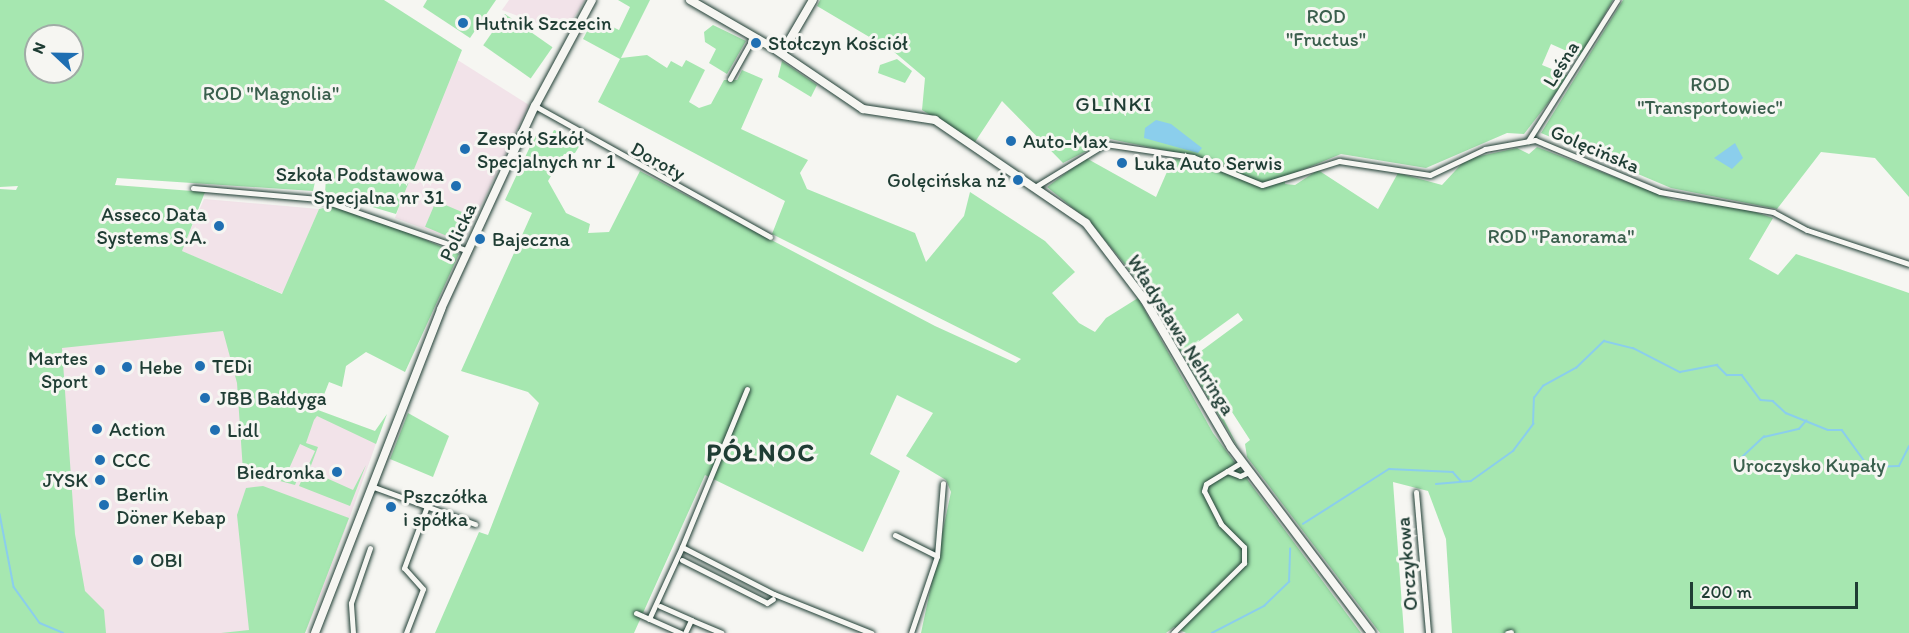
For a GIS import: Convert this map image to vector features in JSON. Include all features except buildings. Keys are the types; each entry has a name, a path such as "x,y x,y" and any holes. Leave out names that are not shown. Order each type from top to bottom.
{"street":[{"name":"Policka","path":"315,633 370,486 468,251 535,106 592,0"},
{"name":"Władysława Nehringa","path":"690,0 754,36 866,110 930,117 1086,223 1130,278 1242,462 1371,633"},
{"path":"782,54 813,0"},
{"name":"Leśna","path":"1527,141 1617,0"},
{"path":"730,79 754,36"},
{"name":"Doroty","path":"535,106 770,237"},
{"name":"Golęcińska","path":"1035,187 1105,144 1192,157 1262,185 1339,161 1430,175 1485,149 1527,141 1545,143 1660,192 1773,212 1807,230 1909,264"},
{"path":"193,188 319,199 468,251"},
{"path":"649,619 682,547 747,389"},
{"path":"1175,632 1239,572 1244,547 1221,524 1205,495 1206,484 1242,462"},
{"path":"1227,471 1240,476 1249,472"},
{"path":"911,633 937,556 943,483"},
{"path":"370,486 475,524"},
{"name":"Orczykowa","path":"1416,492 1428,633"},
{"path":"406,633 423,589 404,568 427,506"},
{"path":"895,536 937,556"},
{"path":"682,547 697,556 870,633"},
{"path":"353,633 351,603 370,548"},
{"path":"692,565 697,556"},
{"path":"682,560 767,603 773,599"},
{"path":"660,606 721,633"},
{"path":"636,614 669,630 683,633 691,620"}],"shaded area":[{"path":"509,0 585,0 564,33 502,10"},
{"name":"Zespół Szkół Specjalnych nr 1","path":"456,59 529,105 463,243 395,218"},
{"path":"204,199 319,209 283,294 181,251"},
{"path":"233,321 313,411 378,438 323,592 305,633 104,633 80,592 0,384 30,343"}],"green space":[{"name":"ROD \"Magnolia\"","path":"0,0 384,0 462,50 396,214 325,193 326,178 316,177 313,191 117,178 115,185 205,192 182,251 282,294 319,209 334,206 369,216 459,254 405,372 366,352 346,366 342,387 329,382 318,410 375,431 387,414 376,444 317,416 314,420 306,443 318,447 307,476 313,472 353,490 366,465 350,506 299,486 315,451 300,444 288,471 299,475 295,485 243,471 237,383 223,331 62,348 75,534 85,591 104,610 106,633 0,633 0,189 16,190 18,186 0,187"},
{"name":"Hutnik Szczecin","path":"427,0 496,0 470,38 423,7"},
{"path":"618,0 650,0 621,58 647,55 667,68 671,61 682,67 686,60 705,70 689,102 699,108 711,104 724,80 737,80 742,70 763,79 741,129 808,160 800,173 807,189 915,233 926,262 964,216 970,192 1045,241 1075,272 1052,293 1079,323 1095,332 1106,318 1138,298 1213,433 1361,633 1186,633 1174,627 1166,633 921,633 951,492 946,480 906,456 933,413 897,395 870,454 900,471 863,552 705,475 634,633 435,633 479,532 488,535 539,403 528,392 461,371 532,213 505,200 535,136 549,140 554,130 583,140 575,153 564,154 548,181 566,213 590,224 588,233 609,232 640,171 935,326 1016,363 1021,359 772,234 785,201 598,102 620,59 583,39 594,18 619,30 630,7"},
{"path":"820,0 1613,0 1580,57 1551,44 1542,65 1569,76 1524,134 1507,133 1426,168 1341,154 1285,177 1285,184 1295,185 1318,170 1378,209 1398,173 1442,185 1466,159 1517,148 1529,154 1537,147 1674,200 1740,207 1773,218 1749,259 1778,275 1796,254 1909,293 1909,633 1452,633 1446,539 1428,491 1393,482 1404,633 1380,633 1247,457 1245,444 1250,440 1223,398 1216,404 1239,449 1137,279 1090,222 1047,187 1086,158 1156,197 1173,158 1200,164 1201,158 1110,139 1063,163 1002,101 975,142 922,110 925,78 893,51 817,6","holes":["1238,313 1243,320 1197,354 1194,345"]},
{"name":"ROD \"Transportowiec\"","path":"1623,0 1909,0 1909,197 1875,158 1821,152 1777,209 1671,188 1541,133"},
{"path":"505,14 553,47 531,78 483,45"},
{"path":"713,25 746,41 727,74 709,63 716,49 705,42 704,32"},
{"path":"897,59 912,71 905,83 878,73 880,65"},
{"path":"782,61 817,85 811,97 778,77"},
{"path":"436,201 467,214 456,240 425,227"},
{"path":"408,413 449,436 433,477 390,459"},
{"path":"263,486 349,518 305,633 221,633 249,630 237,515 246,488"}],"water":[{"path":"1156,120 1171,124 1202,148 1198,153 1144,138 1145,128"},
{"path":"1735,143 1743,158 1732,169 1714,158"}],"waterway":[{"path":"1436,484 1471,481 1513,451 1533,424 1534,398 1543,386 1576,368 1604,341 1633,348 1680,372 1717,365 1727,375 1742,375 1761,400 1773,401 1786,413 1828,430 1842,430 1869,467 1899,466 1909,446"},
{"path":"1740,459 1764,437 1799,429 1806,421"},
{"path":"1303,524 1389,469 1453,472 1461,481"},
{"path":"0,514 14,587 40,623 63,633"},
{"path":"1212,633 1264,606 1289,582 1290,549"}],"place":[{"name":"Hutnik Szczecin","path":"463,23"},
{"name":"Stołczyn Kościół","path":"756,43"},
{"name":"Auto-Max","path":"1011,141"},
{"name":"Zespół Szkół Specjalnych nr 1","path":"465,149"},
{"name":"Luka Auto Serwis","path":"1122,163"},
{"name":"Golęcińska nż","path":"1018,180"},
{"name":"Szkoła Podstawowa Specjalna nr 31","path":"456,186"},
{"name":"Asseco Data Systems S.A.","path":"219,226"},
{"name":"Bajeczna","path":"480,239"},
{"name":"TEDi","path":"200,366"},
{"name":"Hebe","path":"127,367"},
{"name":"Martes Sport","path":"100,370"},
{"name":"JBB Bałdyga","path":"205,398"},
{"name":"Action","path":"97,429"},
{"name":"Lidl","path":"215,430"},
{"name":"CCC","path":"100,460"},
{"name":"Biedronka","path":"337,472"},
{"name":"JYSK","path":"100,480"},
{"name":"Berlin Döner Kebap","path":"104,505"},
{"name":"Pszczółka i spółka","path":"391,507"},
{"name":"OBI","path":"138,560"}],"district":[{"name":"GLINKI","path":"1114,104"},
{"name":"PÓŁNOC","path":"761,453"}],"park label":[{"name":"ROD \"Fructus\"","path":"1326,28"},
{"name":"ROD \"Panorama\"","path":"1561,236"},
{"name":"Uroczysko Kupały","path":"1809,465"}]}
